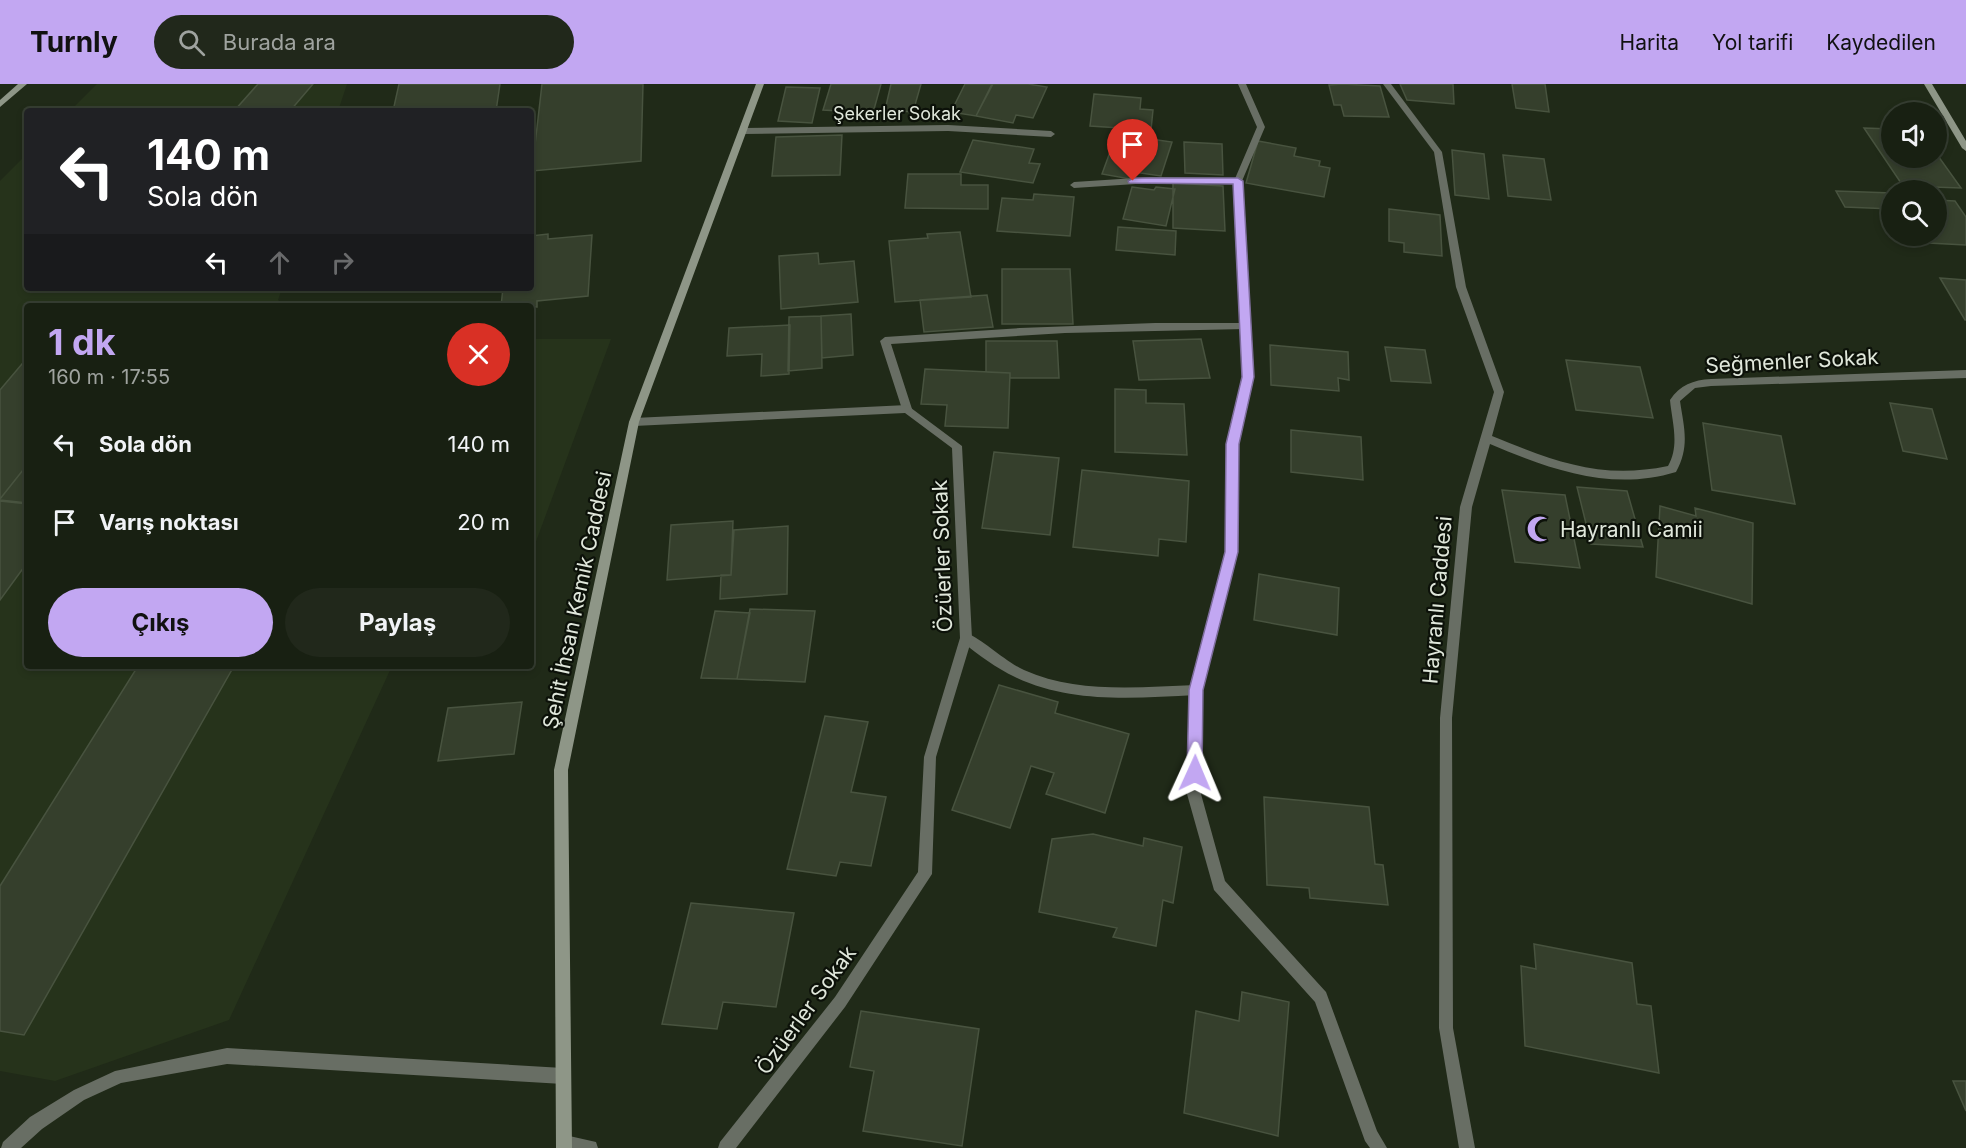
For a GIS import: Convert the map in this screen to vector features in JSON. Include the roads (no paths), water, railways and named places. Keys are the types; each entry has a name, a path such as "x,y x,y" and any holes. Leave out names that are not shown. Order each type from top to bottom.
{"street":[{"path":"0,104 23,84"},
{"name":"Şehit İhsan Kemik Caddesi","path":"564,1145 561,770 634,422 760,84"},
{"path":"1242,84 1261,127 1238,181 1248,377 1233,444 1232,552 1196,690 1194,794 1219,885 1321,997 1371,1135 1379,1148"},
{"name":"Hayranlı Caddesi","path":"1387,84 1438,152 1461,287 1499,392 1466,507 1446,718 1446,1028 1467,1148"},
{"path":"1928,84 1966,148"},
{"name":"Şekerler Sokak","path":"742,131 948,128 1051,134"},
{"path":"1074,185 1150,180 1238,181"},
{"path":"634,422 907,409 885,341 1005,331 1245,326"},
{"name":"Seğmenler Sokak","path":"1487,438 1551,465 1585,473 1621,477 1648,476 1672,469 1680,458 1682,439 1675,400 1682,389 1699,384 1727,381 1966,374"},
{"name":"Özüerler Sokak","path":"726,1148 840,1002 925,873 930,757 966,639 957,446 907,409"},
{"path":"966,639 1021,674 1054,684 1118,693 1196,690"},
{"path":"9,1148 36,1123 79,1095 120,1077 226,1056 563,1077"},
{"path":"564,1145 590,1148"}],"place":[{"name":"Hayranlı Camii","path":"1540,529"}]}
